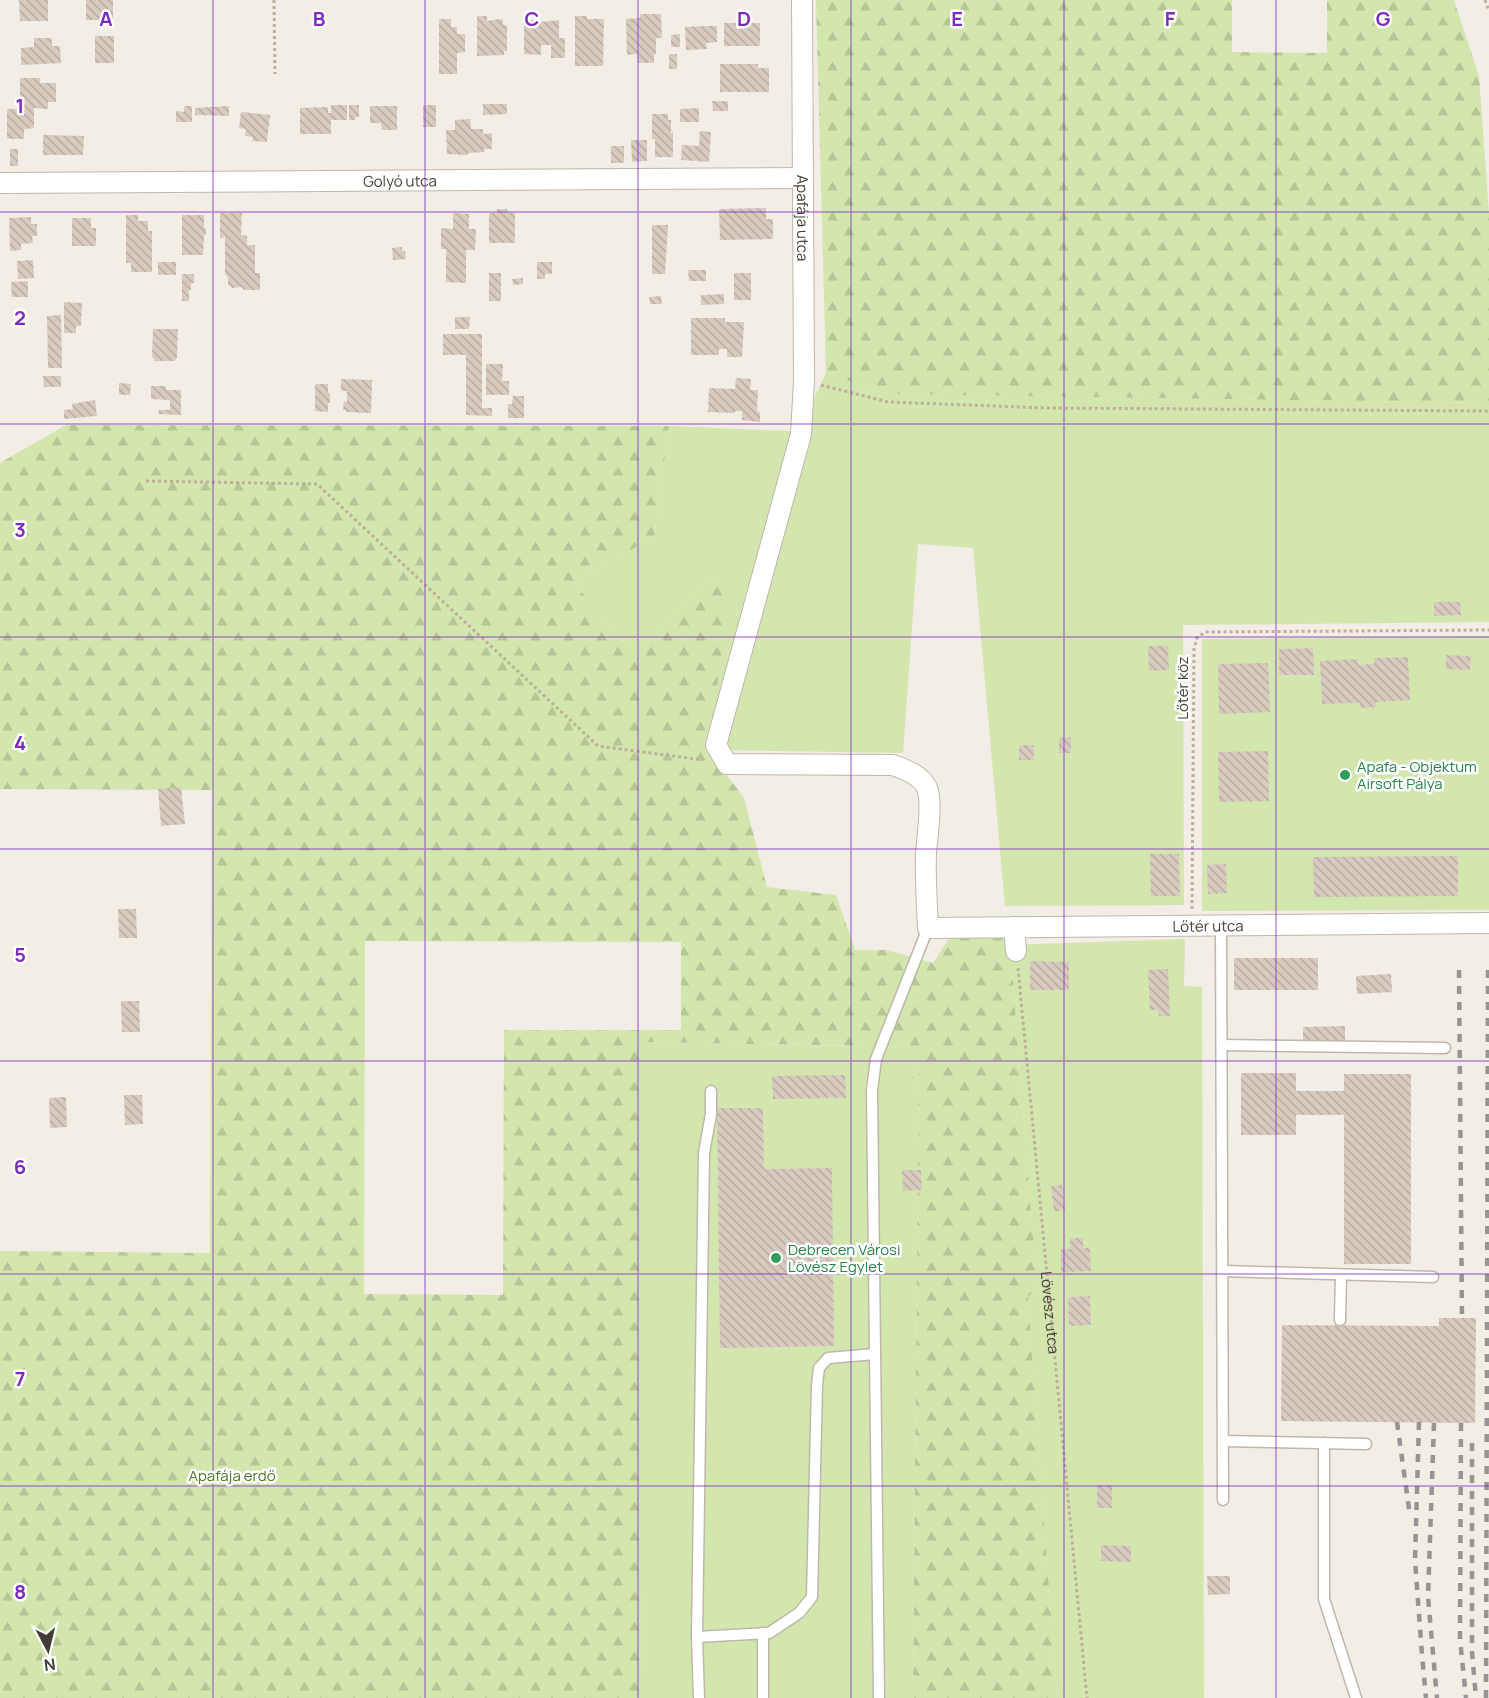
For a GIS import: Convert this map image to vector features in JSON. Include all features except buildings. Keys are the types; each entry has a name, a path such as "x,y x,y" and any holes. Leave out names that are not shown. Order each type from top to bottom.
{"street":[{"name":"Apafája utca","path":"726,764 716,745 801,434 804,381 802,0"},
{"name":"Golyó utca","path":"0,183 802,178"},
{"path":"726,764 893,765 921,779 928,789 926,855 928,928"},
{"name":"Lőtér utca","path":"928,928 1489,923"},
{"path":"1014,927 1016,951"}],"lane":[{"path":"1221,925 1224,1500"},
{"path":"879,1698 872,1090 876,1059 928,928"},
{"path":"1222,1045 1445,1048"},
{"path":"699,1698 704,1153 711,1114 711,1091"},
{"path":"1222,1271 1433,1277"},
{"path":"1340,1320 1341,1275"},
{"path":"698,1637 769,1633 799,1613 812,1597 819,1368 828,1358 875,1354"},
{"path":"1223,1441 1366,1444"},
{"path":"1324,1443 1324,1599 1356,1698"},
{"path":"763,1633 763,1698"}],"path":[{"path":"274,0 275,74"},
{"path":"1485,0 1489,11"},
{"path":"804,381 888,402 1046,408 1489,411"},
{"path":"146,481 317,484 598,746 726,764"},
{"name":"Lőtér köz","path":"1192,925 1194,649 1197,638 1205,632 1489,630"},
{"name":"Lövész utca","path":"1016,951 1087,1698"}],"green space":[{"path":"816,0 1232,0 1232,52 1327,53 1327,0 1454,0 1479,76 1489,214 1489,403 888,394 826,373"},
{"path":"826,373 888,394 1489,403 1489,622 1183,625 1184,905 1005,906 973,548 918,544 903,753 708,750 729,594 713,576 635,654 573,582 654,537 669,426 812,432 812,403"},
{"name":"Apafája erdő","path":"66,425 669,426 654,537 573,582 635,654 713,576 730,594 708,750 744,798 767,887 836,895 855,950 887,950 933,963 952,934 1009,933 1037,1288 1028,1297 1057,1698 913,1698 919,1047 646,1042 641,1698 0,1698 0,1251 210,1253 212,790 0,789 0,463","holes":["365,941 681,942 681,1030 504,1030 503,1295 364,1294"]},
{"name":"Apafa - Objektum Airsoft Pálya","path":"1489,636 1489,910 1202,911 1202,639"},
{"path":"1185,939 1184,986 1202,987 1204,1698 1057,1698 1028,1297 1037,1288 1010,945"},
{"path":"645,1042 919,1047 913,1698 641,1698"}],"railway":[{"path":"1459,970 1462,1318"},
{"path":"1486,1698 1488,970"},
{"path":"1397,1422 1410,1516"},
{"path":"1419,1422 1415,1560 1426,1698"},
{"path":"1434,1423 1428,1597 1437,1698"},
{"path":"1461,1423 1460,1639 1466,1698"},
{"path":"1472,1443 1472,1652 1476,1698"}],"place":[{"name":"Apafa - Objektum Airsoft Pálya","path":"1345,775"},
{"name":"Debrecen Városi Lövész Egylet","path":"776,1258"}]}
